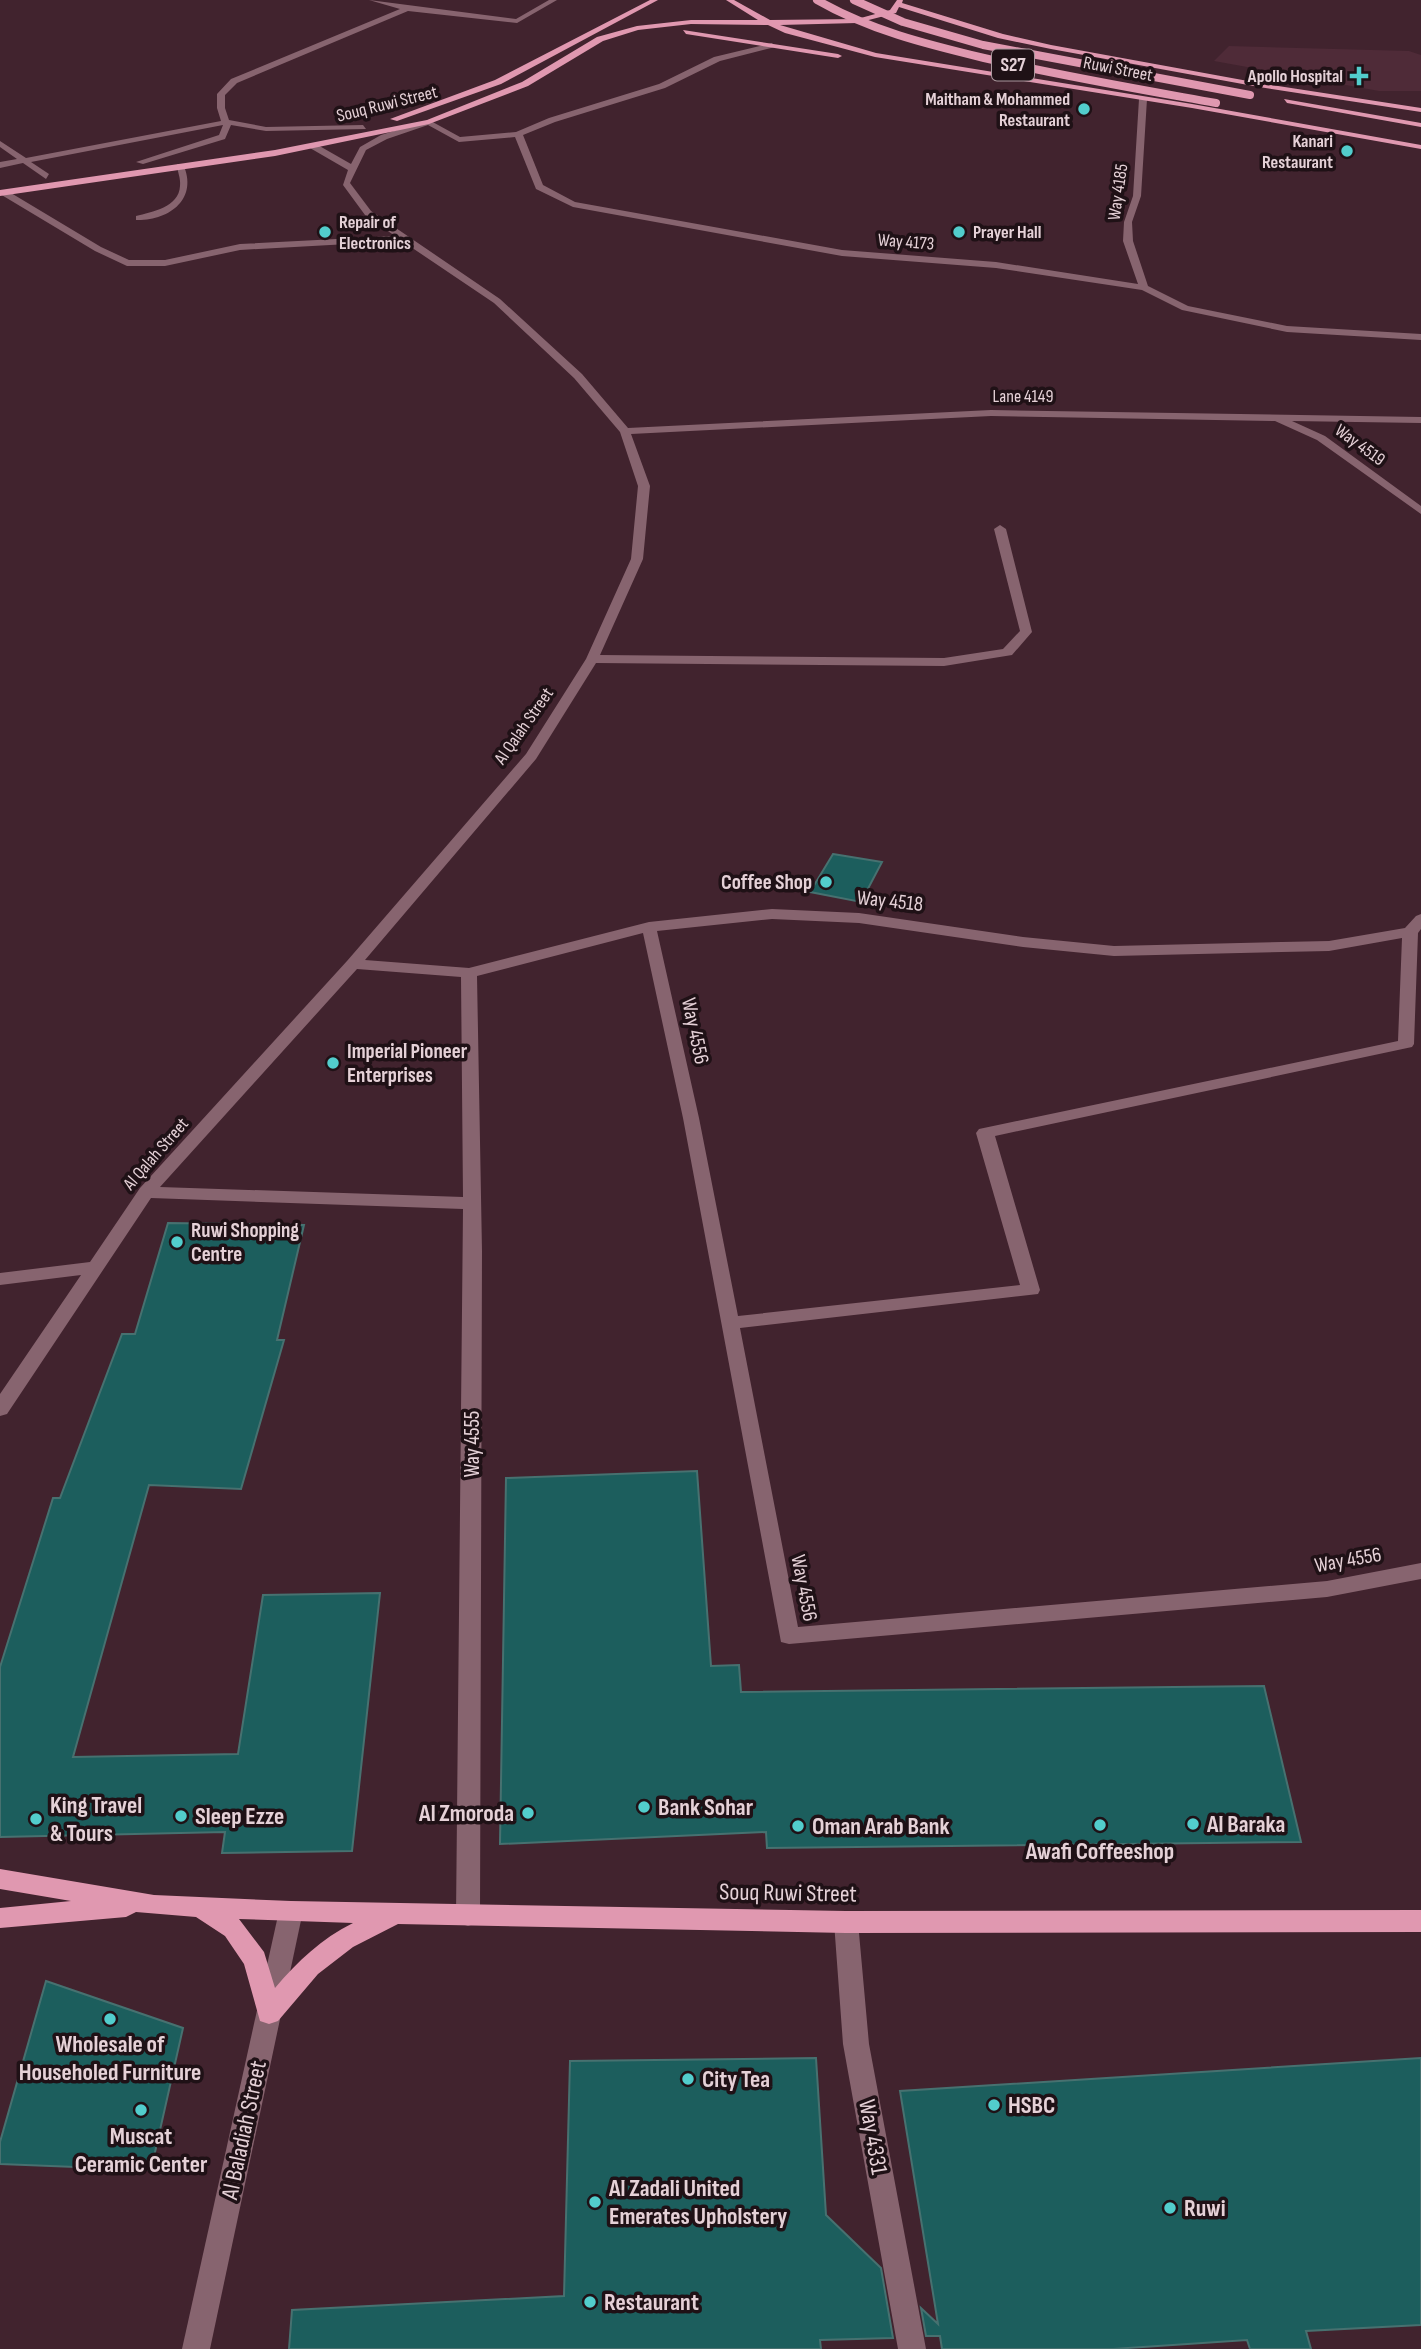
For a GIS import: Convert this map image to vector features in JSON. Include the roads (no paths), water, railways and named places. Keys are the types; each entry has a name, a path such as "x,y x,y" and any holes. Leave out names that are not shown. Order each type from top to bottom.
{"main road":[{"name":"Souq Ruwi Street","path":"283,141 363,127 401,117 498,82 655,0"},
{"path":"729,0 768,22 815,39 876,55 1421,147"},
{"name":"Ruwi Street","path":"817,0 856,21 937,47 1012,65 1421,138"},
{"name":"Ruwi Street","path":"854,0 903,22 983,45 1263,97"},
{"name":"Souq Ruwi Street","path":"1,189 313,146 429,122 526,84 600,39 637,28 857,20 885,13 899,2"},
{"path":"899,2 1001,36 1051,47 1259,85 1421,110"},
{"path":"574,40 608,12"},
{"path":"600,39 668,31 975,77 1039,83"},
{"path":"1276,99 1421,125"},
{"path":"1,189 46,176 205,153"},
{"name":"Souq Ruwi Street","path":"0,1880 153,1905 291,1911 846,1922 1421,1922"},
{"name":"Souq Ruwi Street","path":"0,1918 153,1905"},
{"path":"202,1908 234,1929 255,1960 269,2013"},
{"path":"269,2013 309,1966 344,1939 393,1914"}],"street":[{"path":"372,0 407,9 517,21 554,0"},
{"path":"140,162 222,137 228,128 221,108 221,94 234,81 407,9"},
{"path":"313,146 353,169 363,149 384,137 429,122 459,140 518,134 552,120 662,86 716,59 772,45"},
{"name":"Way 4185","path":"1143,99 1136,196 1128,222 1128,241 1144,288"},
{"path":"0,165 227,121 266,129 363,127"},
{"name":"Way 4173","path":"518,134 539,187 573,204 842,253 996,265 1144,288 1185,308 1287,329 1421,337"},
{"path":"0,143 46,176"},
{"path":"139,218 171,207 184,197 187,180 180,166"},
{"name":"Al Qalah Street","path":"0,1409 146,1192 353,964 531,756 592,659 637,559 644,486 625,431 578,376 497,301 368,213 346,183 353,169"},
{"path":"1,189 99,249 127,263 165,263 240,247 402,238"},
{"name":"Lane 4149","path":"625,431 991,414 1421,420"},
{"name":"Way 4519","path":"1274,417 1321,438 1421,511"},
{"path":"592,659 944,662 1007,652 1026,632 1000,529"},
{"name":"Way 4518","path":"353,964 469,973 649,927 772,914 859,918 1114,951 1329,946 1415,925"},
{"path":"730,1323 1031,1290 985,1133 1406,1044 1415,925"},
{"name":"Way 4556","path":"649,927 691,1118 789,1636 1326,1588 1421,1571"},
{"name":"Way 4555","path":"468,1916 472,1203 469,973"},
{"path":"146,1192 472,1203"},
{"path":"0,1279 95,1267"},
{"name":"Al Baladiah Street","path":"196,2349 291,1911"},
{"name":"Way 4331","path":"846,1922 856,2044 912,2349"}],"place":[{"name":"Apollo Hospital","path":"1359,76"},
{"name":"Maitham & Mohammed Restaurant","path":"1084,109"},
{"name":"Kanari Restaurant","path":"1347,151"},
{"name":"Repair of Electronics","path":"325,232"},
{"name":"Prayer Hall","path":"959,232"},
{"name":"Coffee Shop","path":"826,882"},
{"name":"Imperial Pioneer Enterprises","path":"333,1063"},
{"name":"Ruwi Shopping Centre","path":"177,1242"},
{"name":"Bank Sohar","path":"644,1807"},
{"name":"Al Zmoroda","path":"528,1813"},
{"name":"Sleep Ezze","path":"181,1816"},
{"name":"King Travel & Tours","path":"36,1819"},
{"name":"Al Baraka","path":"1193,1824"},
{"name":"Awafi Coffeeshop","path":"1100,1825"},
{"name":"Oman Arab Bank","path":"798,1826"},
{"name":"Wholesale of Householed Furniture","path":"110,2019"},
{"name":"City Tea","path":"688,2079"},
{"name":"HSBC","path":"994,2105"},
{"name":"Muscat Ceramic Center","path":"141,2110"},
{"name":"Al Zadali United Emerates Upholstery","path":"595,2202"},
{"name":"Ruwi","path":"1170,2208"},
{"name":"Restaurant","path":"590,2302"}]}
